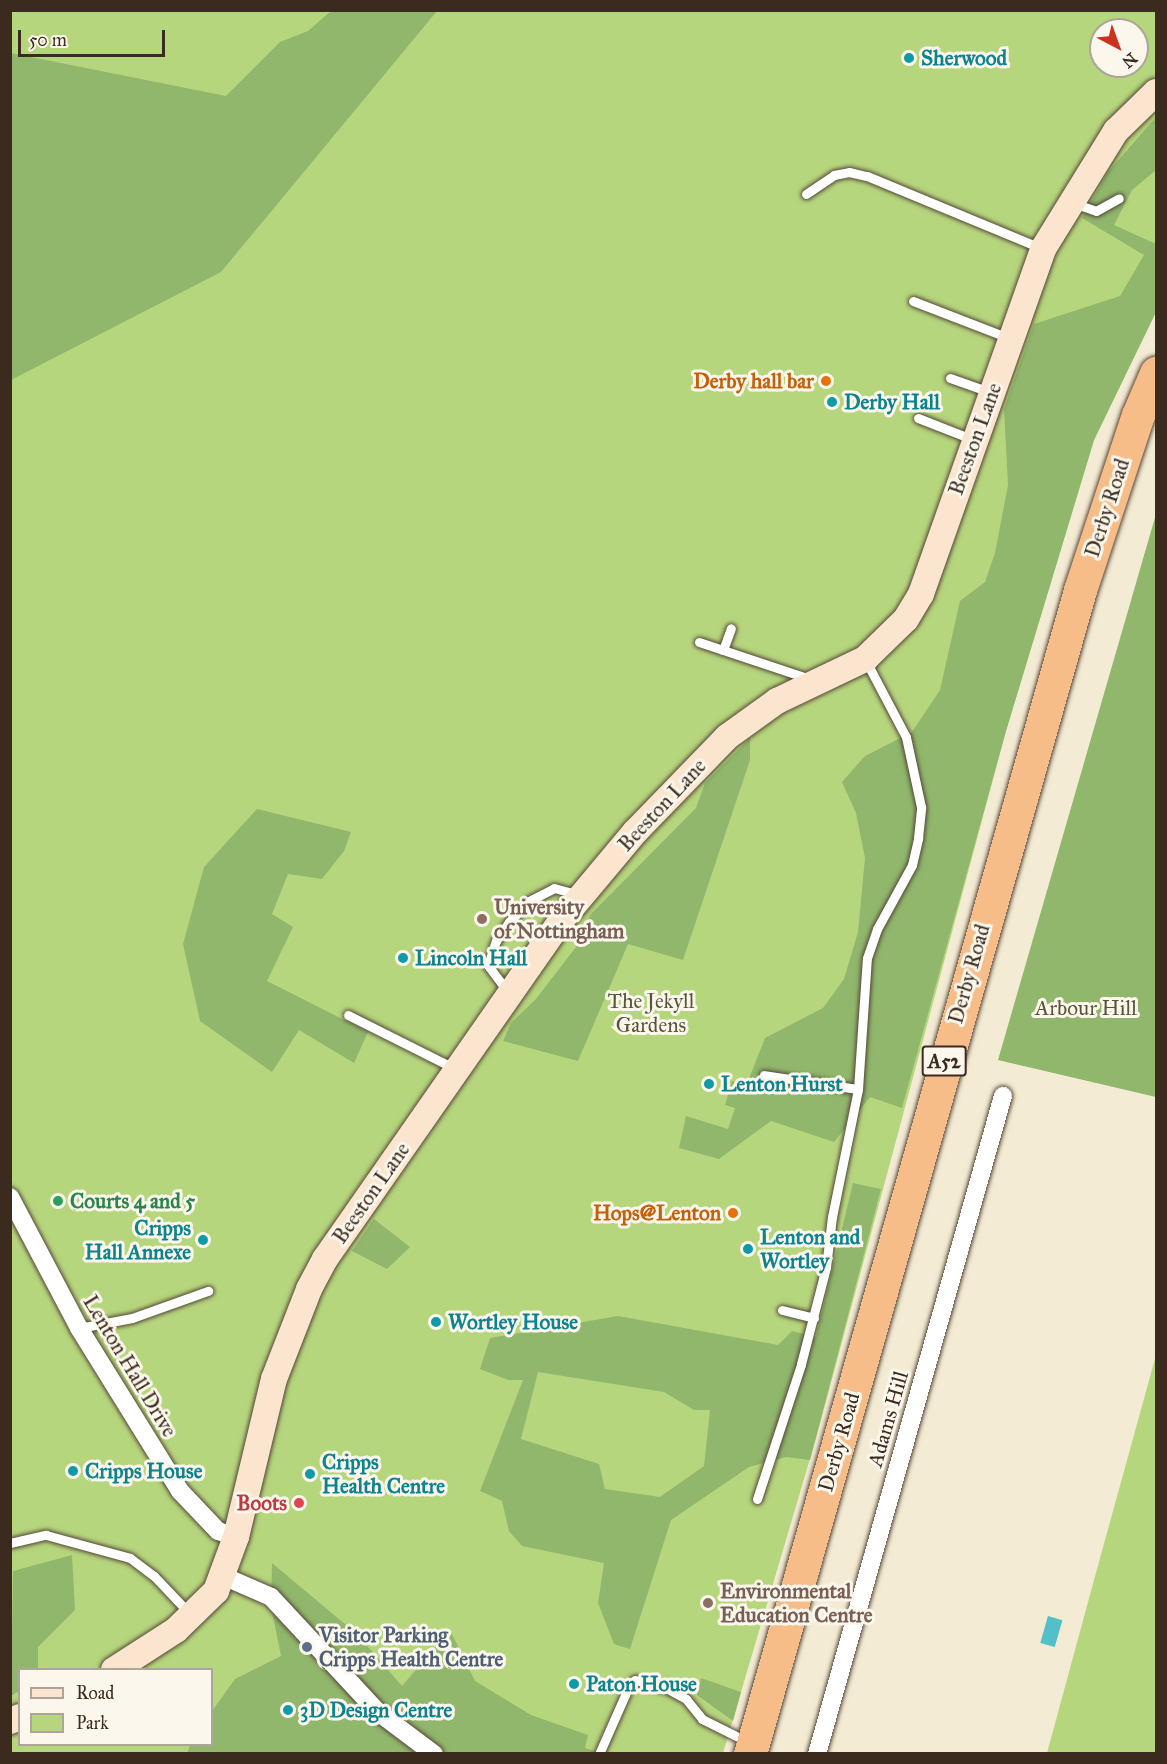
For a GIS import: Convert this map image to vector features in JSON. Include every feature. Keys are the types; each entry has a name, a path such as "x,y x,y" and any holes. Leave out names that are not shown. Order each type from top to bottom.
{"highway":[{"name":"Derby Road","path":"751,1749 1080,590 1138,415 1156,373"}],"street":[{"name":"Beeston Lane","path":"117,1668 193,1617 223,1576 236,1537 263,1416 309,1289 509,993 582,896 635,832 727,737 759,711 865,658 888,641 921,594 1043,249 1116,131 1156,92"},
{"name":"Adams Hill","path":"818,1754 1003,1096"},
{"name":"Lenton Hall Drive","path":"10,1197 79,1328 180,1491 218,1531 236,1537"},
{"path":"223,1576 271,1596 378,1712 434,1754"}],"lane":[{"path":"806,194 834,175 849,172 867,176 1043,249"},
{"path":"1070,203 1096,211 1119,198"},
{"path":"913,301 1011,339"},
{"path":"950,378 992,393"},
{"path":"918,418 974,440"},
{"path":"723,650 731,628"},
{"path":"699,642 816,681"},
{"path":"757,1499 814,1317 826,1267 832,1217 858,1089 867,958 877,929 912,865 921,807 906,737 865,658"},
{"path":"509,993 488,965 496,941 509,922 529,901 554,888 582,896"},
{"path":"348,1015 456,1069"},
{"path":"764,1075 858,1089"},
{"path":"79,1328 132,1318 208,1292"},
{"path":"782,1310 814,1317"},
{"path":"10,1544 46,1535 130,1558 154,1575 193,1617"},
{"path":"599,1754 628,1686 635,1680 681,1696 702,1719 751,1749"}],"green space":[{"name":"University of Nottingham","path":"10,11 1156,11 1156,312 1094,440 1006,731 817,1435 723,1753 11,1753"},
{"path":"331,11 437,11 221,272 11,380 11,53 226,96 280,42 308,31"},
{"path":"1156,117 1156,170 1132,190 1114,225 1156,244 1156,312 1094,440 1006,731 902,1108 870,1097 834,1142 771,1121 719,1159 679,1148 686,1116 728,1129 735,1108 725,1105 732,1081 746,1086 765,1038 823,1008 844,979 858,932 865,858 856,813 842,782 865,756 912,732 940,690 960,601 985,582 995,553 1008,485 1004,409 1034,324 1120,296 1144,255 1082,218 1108,172"},
{"name":"Arbour Hill","path":"1156,514 1156,1097 998,1060"},
{"path":"750,738 750,760 683,960 628,944 578,1061 503,1041 511,1023 535,1000 580,942 590,915 696,808 705,783"},
{"path":"257,809 351,832 344,851 322,879 288,874 272,914 293,927 267,981 368,1032 354,1063 299,1030 272,1072 200,1021 183,944 204,867"},
{"path":"853,1183 881,1189 810,1460 786,1457 749,1467 671,1520 630,1649 614,1644 598,1603 604,1563 522,1546 509,1531 502,1501 480,1491 523,1380 508,1380 480,1369 490,1338 618,1316 778,1345 792,1331 816,1337","holes":["538,1372 664,1392 694,1410 710,1410 704,1466 660,1497 605,1489 599,1464 521,1439"]},
{"path":"374,1219 410,1247 387,1269 352,1251"},
{"path":"1156,1355 1156,1753 1047,1753 1094,1580"},
{"path":"72,1555 75,1610 38,1647 38,1668 18,1668 18,1692 11,1696 13,1571"},
{"path":"272,1563 358,1635 402,1686 450,1630 475,1681 531,1715 588,1735 585,1748 601,1753 187,1754 190,1746 213,1746 213,1710 235,1679 281,1656 271,1606"},
{"path":"701,1678 741,1692 733,1721 697,1695"}],"water":[{"path":"1048,1616 1062,1620 1055,1647 1040,1643"}],"place":[{"name":"Sherwood","path":"909,58"},
{"name":"Derby hall bar","path":"826,381"},
{"name":"Derby Hall","path":"832,402"},
{"name":"University of Nottingham","path":"482,919"},
{"name":"Lincoln Hall","path":"403,958"},
{"name":"Lenton Hurst","path":"709,1084"},
{"name":"Courts 4 and 5","path":"58,1201"},
{"name":"Hops@Lenton","path":"733,1213"},
{"name":"Cripps Hall Annexe","path":"203,1240"},
{"name":"Lenton and Wortley","path":"748,1249"},
{"name":"Wortley House","path":"436,1322"},
{"name":"Cripps House","path":"73,1471"},
{"name":"Cripps Health Centre","path":"310,1474"},
{"name":"Boots","path":"299,1503"},
{"name":"Environmental Education Centre","path":"708,1603"},
{"name":"Visitor Parking Cripps Health Centre","path":"307,1647"},
{"name":"Paton House","path":"574,1684"},
{"name":"3D Design Centre","path":"288,1710"}],"park label":[{"name":"The Jekyll Gardens","path":"651,1013"}]}
